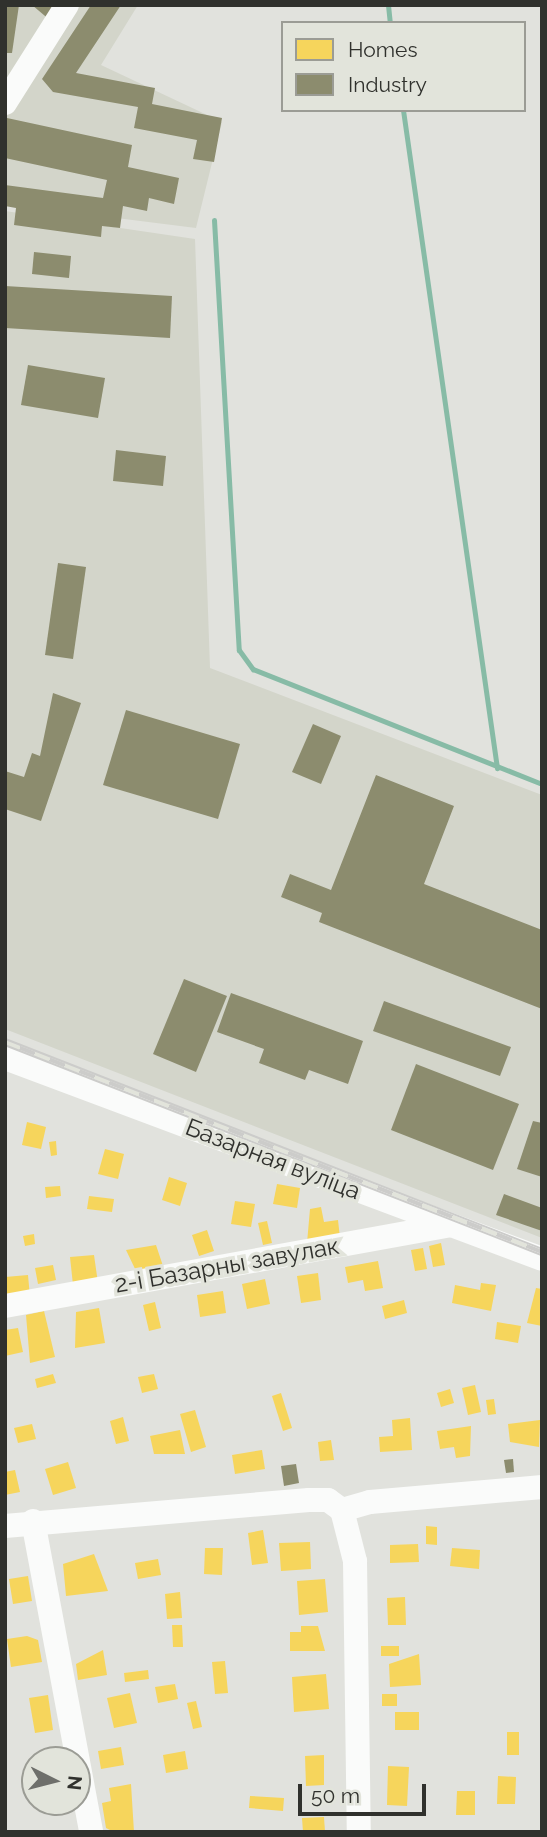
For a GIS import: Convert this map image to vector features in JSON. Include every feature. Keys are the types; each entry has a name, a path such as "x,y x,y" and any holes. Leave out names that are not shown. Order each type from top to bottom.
{"street":[{"path":"5,103 67,5"},
{"name":"Базарная вуліца","path":"5,1058 542,1259"},
{"name":"2-і Базарны завулак","path":"5,1306 449,1225"},
{"path":"342,1510 370,1502 542,1487"},
{"path":"5,1526 33,1521 309,1500 328,1500 342,1510 355,1561 359,1832"},
{"path":"33,1521 91,1832"}],"shaded area":[{"path":"5,5 138,5 101,65 222,122 196,228 5,204"},
{"path":"5,211 195,239 210,668 542,795 542,1238 5,1029"}],"building: Homes":[{"path":"27,1122 46,1127 41,1149 22,1145"},
{"path":"56,1141 57,1155 51,1156 49,1142"},
{"path":"105,1149 124,1154 118,1179 98,1174"},
{"path":"169,1177 187,1183 180,1206 162,1200"},
{"path":"277,1184 300,1188 297,1208 273,1204"},
{"path":"60,1186 61,1196 46,1198 45,1187"},
{"path":"89,1196 114,1199 112,1212 87,1209"},
{"path":"235,1201 255,1204 251,1227 231,1224"},
{"path":"321,1207 324,1222 338,1220 340,1238 307,1243 310,1209"},
{"path":"267,1221 272,1243 263,1245 258,1223"},
{"path":"207,1230 214,1251 199,1256 192,1235"},
{"path":"34,1234 35,1244 25,1246 23,1236"},
{"path":"441,1243 445,1265 433,1267 429,1246"},
{"path":"156,1245 165,1272 138,1275 126,1250"},
{"path":"423,1248 427,1269 415,1271 411,1250"},
{"path":"94,1255 98,1283 73,1285 70,1257"},
{"path":"378,1261 383,1288 365,1291 363,1280 348,1283 345,1267"},
{"path":"53,1265 56,1280 38,1284 35,1268"},
{"path":"318,1273 321,1300 301,1303 297,1276"},
{"path":"28,1275 30,1297 7,1299 5,1277"},
{"path":"265,1279 270,1304 247,1309 242,1284"},
{"path":"481,1283 496,1285 491,1311 452,1303 455,1285 480,1290"},
{"path":"536,1288 542,1289 542,1326 527,1323"},
{"path":"223,1291 226,1313 200,1317 197,1295"},
{"path":"404,1300 407,1313 385,1319 382,1306"},
{"path":"155,1302 161,1328 149,1331 143,1305"},
{"path":"99,1308 105,1343 75,1348 76,1312"},
{"path":"44,1311 55,1357 30,1363 26,1315"},
{"path":"497,1322 521,1326 518,1343 495,1339"},
{"path":"18,1328 23,1352 5,1356 5,1330"},
{"path":"53,1374 56,1383 37,1388 35,1379"},
{"path":"154,1374 158,1389 142,1393 138,1377"},
{"path":"475,1385 481,1412 468,1415 462,1388"},
{"path":"450,1389 454,1403 441,1407 437,1393"},
{"path":"281,1393 292,1428 283,1431 272,1396"},
{"path":"494,1399 496,1414 488,1415 486,1400"},
{"path":"195,1410 206,1447 191,1452 180,1414"},
{"path":"123,1417 129,1441 116,1444 110,1421"},
{"path":"410,1418 412,1450 380,1452 379,1437 393,1436 392,1420"},
{"path":"540,1420 539,1447 510,1442 508,1424"},
{"path":"32,1424 36,1439 18,1443 14,1428"},
{"path":"471,1426 470,1456 456,1458 454,1447 440,1449 437,1431"},
{"path":"180,1430 185,1454 154,1454 150,1436"},
{"path":"331,1440 334,1460 320,1461 318,1442"},
{"path":"262,1450 265,1469 235,1474 232,1455"},
{"path":"68,1462 76,1488 53,1495 45,1469"},
{"path":"15,1470 20,1492 5,1495 5,1472"},
{"path":"426,1526 437,1527 437,1545 426,1544"},
{"path":"263,1530 268,1563 252,1565 248,1533"},
{"path":"310,1542 311,1569 281,1571 279,1543"},
{"path":"418,1544 419,1562 390,1563 390,1545"},
{"path":"205,1548 223,1548 222,1575 204,1574"},
{"path":"452,1548 480,1550 479,1569 450,1566"},
{"path":"94,1554 108,1591 66,1596 63,1564"},
{"path":"158,1559 161,1575 138,1579 135,1563"},
{"path":"28,1576 32,1601 13,1604 9,1579"},
{"path":"325,1579 328,1612 299,1615 297,1581"},
{"path":"180,1592 182,1618 167,1619 165,1594"},
{"path":"405,1597 406,1625 388,1625 387,1598"},
{"path":"172,1625 182,1625 183,1647 173,1647"},
{"path":"301,1626 318,1626 325,1651 290,1651 290,1632 301,1632"},
{"path":"27,1636 38,1640 42,1662 11,1667 7,1639"},
{"path":"381,1646 399,1646 399,1656 381,1656"},
{"path":"103,1650 107,1675 78,1680 76,1664"},
{"path":"419,1654 421,1685 390,1687 389,1664"},
{"path":"225,1661 228,1693 215,1694 212,1662"},
{"path":"148,1670 149,1679 125,1682 124,1673"},
{"path":"326,1674 329,1709 294,1712 292,1677"},
{"path":"175,1684 178,1699 158,1703 155,1687"},
{"path":"130,1693 137,1723 114,1728 107,1698"},
{"path":"382,1694 397,1694 397,1706 382,1706"},
{"path":"48,1695 53,1730 35,1733 29,1698"},
{"path":"196,1701 202,1727 193,1729 187,1703"},
{"path":"395,1712 419,1712 419,1730 395,1730"},
{"path":"507,1732 519,1732 519,1755 507,1755"},
{"path":"121,1747 124,1765 101,1769 98,1751"},
{"path":"185,1751 188,1769 166,1773 163,1755"},
{"path":"324,1755 324,1785 306,1786 305,1756"},
{"path":"388,1766 409,1767 407,1806 387,1805"},
{"path":"498,1776 516,1777 515,1804 497,1804"},
{"path":"131,1784 134,1832 114,1832 106,1828 102,1803 111,1801 109,1788"},
{"path":"457,1791 475,1791 475,1815 456,1815"},
{"path":"250,1796 284,1798 283,1811 249,1808"},
{"path":"324,1817 325,1832 303,1832 302,1818"}],"building: Industry":[{"path":"5,5 19,5 12,53 5,53"},
{"path":"32,5 59,5 51,21"},
{"path":"91,5 121,5 76,73 155,88 152,104 222,118 214,162 193,159 197,140 134,128 138,107 53,92 42,79"},
{"path":"7,118 132,145 128,167 179,178 174,204 149,198 147,211 123,206 120,228 102,226 101,237 14,225 16,208 5,206 5,185 103,198 107,180 5,158"},
{"path":"34,252 71,256 69,278 32,274"},
{"path":"5,286 172,296 170,338 5,328"},
{"path":"28,365 105,378 98,418 21,405"},
{"path":"116,450 166,456 163,486 113,481"},
{"path":"58,563 86,567 73,659 45,655"},
{"path":"53,693 81,703 41,821 5,809 5,771 24,777 32,753 40,756"},
{"path":"126,710 240,744 218,819 103,785"},
{"path":"313,724 341,736 321,784 292,772"},
{"path":"376,775 454,806 424,884 542,930 542,1009 319,922 322,913 281,897 290,874 331,890"},
{"path":"184,979 227,996 196,1072 153,1054"},
{"path":"231,993 363,1041 348,1084 309,1070 305,1080 259,1063 264,1049 217,1032"},
{"path":"384,1001 511,1047 500,1076 373,1031"},
{"path":"416,1064 519,1104 493,1170 391,1130"},
{"path":"533,1121 542,1123 542,1177 517,1169"},
{"path":"504,1194 542,1208 542,1231 496,1215"},
{"path":"513,1459 514,1472 506,1473 504,1460"},
{"path":"296,1464 299,1483 284,1486 281,1466"}],"waterway":[{"path":"388,5 390,21"},
{"path":"403,112 497,768"},
{"path":"214,220 239,650 253,669 542,784"}],"railway":[{"path":"5,1042 542,1252"}]}
